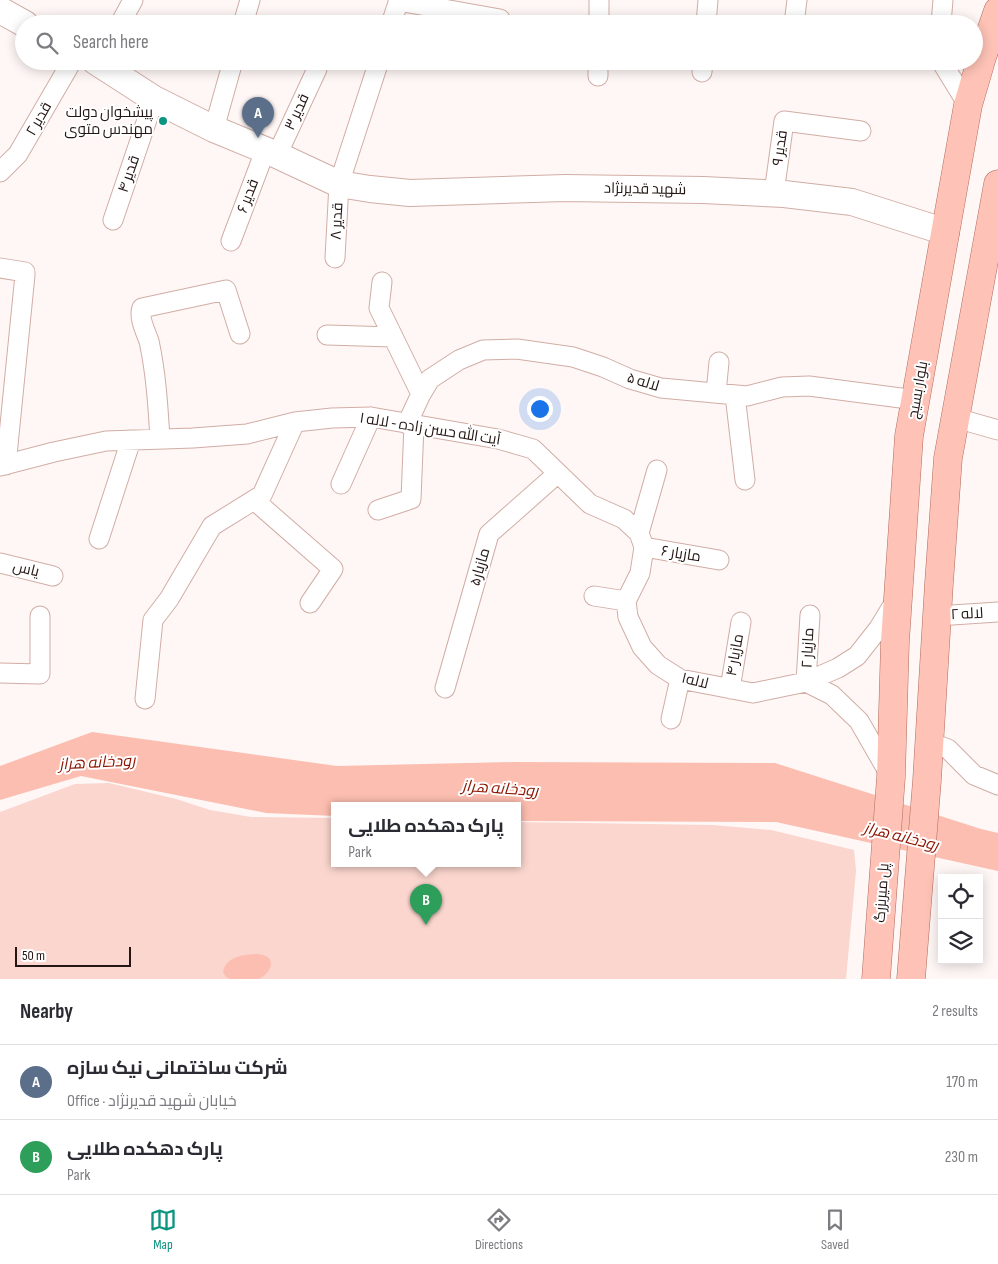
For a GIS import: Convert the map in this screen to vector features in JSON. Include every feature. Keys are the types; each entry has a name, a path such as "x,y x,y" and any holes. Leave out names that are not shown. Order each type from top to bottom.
{"main road":[{"name":"بلوار بسیج","path":"983,54 998,11"},
{"name":"بلوار بسیج","path":"891,777 895,642 909,436 968,105 978,70"},
{"path":"911,979 930,742 948,458 989,281 998,184"},
{"path":"895,642 903,661 913,665 923,662 930,655 935,644"},
{"name":"پل میربزرگ","path":"876,979 891,777"}],"street":[{"path":"125,15 133,0"},
{"path":"246,15 250,0"},
{"path":"394,15 398,0 479,15"},
{"path":"599,0 599,15"},
{"path":"707,15 708,0"},
{"path":"795,15 797,0"},
{"path":"942,15 943,0"},
{"path":"0,10 15,18"},
{"name":"قدیر ۲","path":"0,172 18,154 67,70"},
{"name":"شهید قدیرنژاد","path":"110,70 154,99 214,129 338,184 410,193 565,188 774,193 852,202 946,232"},
{"path":"214,129 230,70"},
{"name":"قدیر ۳","path":"271,153 317,70"},
{"name":"قدیر ۸","path":"335,258 338,184 376,70"},
{"path":"947,70 968,105"},
{"name":"قدیر ۴","path":"113,220 154,99"},
{"name":"قدیر ۹","path":"774,193 784,121 861,131"},
{"name":"قدیر ۶","path":"231,241 271,153"},
{"path":"0,268 25,272 3,466"},
{"path":"382,282 379,308 420,394"},
{"path":"160,439 155,374 140,313 142,308 226,290 240,334"},
{"path":"327,335 393,337"},
{"name":"لاله ۵","path":"411,424 420,394 430,380 459,360 483,350 517,349 573,357 630,379 661,388 747,396 782,387 809,386 916,400"},
{"path":"716,393 719,362"},
{"path":"735,395 745,480"},
{"path":"341,484 371,417"},
{"name":"آیت الله حسن زاده - لاله ۱","path":"3,466 54,452 106,441 247,434 295,422 332,418 371,417 498,439 533,449 590,504 624,519 642,540"},
{"path":"956,418 998,430"},
{"path":"145,699 153,620 170,599 212,526 262,495 295,422"},
{"path":"378,510 411,499 411,424"},
{"path":"98,539 131,440"},
{"path":"594,596 626,601 640,573 642,540 657,470"},
{"name":"مازیار۵","path":"445,688 490,534 558,473"},
{"path":"254,500 333,569 310,603"},
{"name":"مازیار ۶","path":"642,540 719,560"},
{"name":"یاس","path":"0,563 53,576"},
{"name":"لاله۱","path":"626,601 628,617 642,647 658,665 680,678 753,694 806,682 838,668 857,656 898,597"},
{"name":"لاله ۲","path":"937,616 998,612"},
{"name":"مازیار ۲","path":"806,682 810,615"},
{"path":"0,673 40,674 40,616"},
{"name":"مازیار ۴","path":"730,689 741,622"},
{"path":"671,719 680,678"},
{"path":"806,682 832,696 859,721 891,777"},
{"path":"930,742 948,749 974,775 998,785"}],"shaded area":[{"path":"109,783 176,799 210,810 251,817 331,818 331,867 521,867 521,822 713,825 771,830 854,850 856,871 846,979 0,979 0,812 75,784"}],"water":[{"name":"رودخانه هراز","path":"92,732 337,766 514,762 775,763 998,833 998,871 776,822 521,821 521,802 331,802 331,816 266,813 81,776 0,800 0,766"},
{"path":"255,954 268,957 270,960 269,971 263,977 259,979 230,979 226,977 223,972 227,963 240,956"}],"place":[{"name":"پیشخوان دولت مهندس متوی","path":"163,121"},
{"name":"شرکت ساختمانی نیک سازه","path":"258,138"},
{"name":"پارک دهکده طلایی","path":"426,925"}]}
